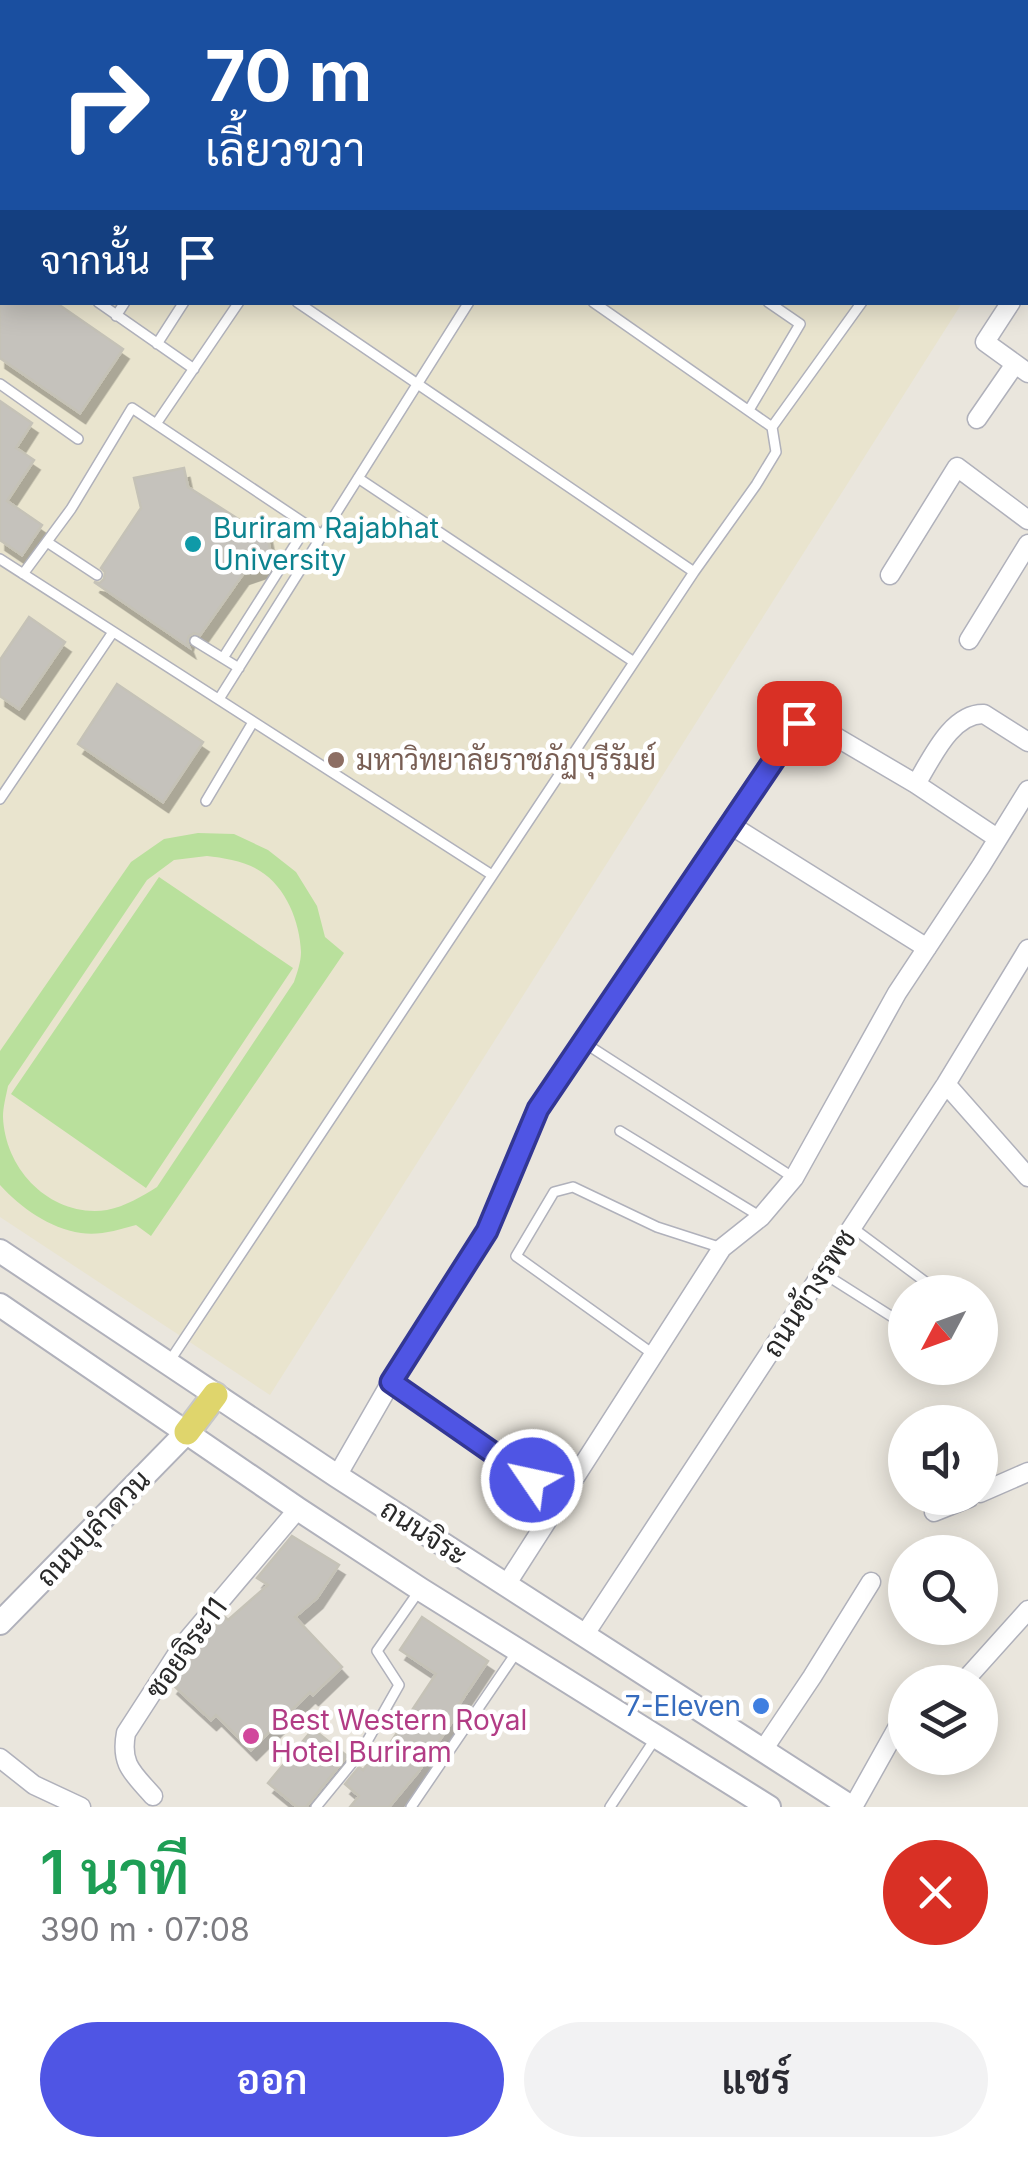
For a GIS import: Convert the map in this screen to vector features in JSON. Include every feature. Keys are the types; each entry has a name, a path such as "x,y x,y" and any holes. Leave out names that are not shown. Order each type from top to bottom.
{"main road":[{"name":"ถนนจิระ","path":"0,1251 337,1476 852,1807"},
{"name":"ถนนจิระ","path":"0,1305 298,1510 756,1804"},
{"path":"187,1432 215,1395"},
{"name":"ถนนบุลำดวน","path":"0,1624 187,1432"}],"street":[{"path":"977,419 1022,368 985,342 1009,305"},
{"path":"890,575 957,467 1028,520"},
{"path":"969,640 1028,544"},
{"path":"916,784 947,737 959,723 975,714 984,714 1028,742"},
{"path":"337,1476 391,1382 487,1231 538,1109 799,723 814,724 916,784 997,838"},
{"path":"506,1585 722,1248 761,1218 794,1178 897,993 1028,790"},
{"path":"729,824 927,948"},
{"name":"ถนนข้างรพช","path":"585,1634 946,1084 1028,949"},
{"path":"946,1084 1028,1177"},
{"path":"391,1382 561,1499"},
{"path":"998,1484 1028,1472"},
{"name":"ซอยจิระ11","path":"154,1796 126,1766 126,1733 183,1645 298,1510"},
{"path":"763,1750 871,1582"},
{"path":"978,1665 1028,1610"},
{"path":"852,1807 888,1744"},
{"path":"0,1758 34,1785 81,1807"}],"lane":[{"path":"102,305 194,369"},
{"path":"116,316 123,305"},
{"path":"157,344 182,305"},
{"path":"156,424 237,305"},
{"path":"301,305 694,572"},
{"path":"219,699 467,305"},
{"path":"168,1362 776,452 772,427 597,305"},
{"path":"749,410 800,324 772,305"},
{"path":"772,427 860,305"},
{"path":"0,384 78,438"},
{"path":"23,574 71,509 132,408 322,536"},
{"path":"358,478 634,662"},
{"path":"222,658 307,526"},
{"path":"47,542 97,575"},
{"path":"0,558 492,875"},
{"path":"0,799 113,632"},
{"path":"195,642 239,668"},
{"path":"206,801 253,722"},
{"path":"582,1042 794,1178"},
{"path":"620,1131 761,1218"},
{"path":"654,1354 516,1256 554,1192 573,1187 657,1228 722,1248"},
{"path":"852,1227 916,1275"},
{"path":"823,1273 888,1313"},
{"path":"316,1807 360,1752 399,1685 377,1650 420,1590"},
{"path":"411,1807 518,1650"},
{"path":"610,1807 656,1737"}],"shaded area":[{"name":"มหาวิทยาลัยราชภัฏบุรีรัมย์","path":"0,305 961,305 270,1395 0,1217"}],"green space":[{"path":"198,833 234,834 268,850 296,872 317,906 325,937 344,953 151,1236 136,1225 109,1232 81,1233 36,1216 0,1185 0,1051 131,862 164,839","holes":["207,856 254,868 284,896 300,941 294,982 157,1187 107,1210 87,1211 68,1206 35,1187 12,1155 3,1117 8,1086 147,880 174,860"]},
{"path":"159,877 293,968 146,1188 11,1094"}],"building":[{"path":"0,305 59,305 123,349 80,413 0,358"},
{"path":"0,401 32,423 16,448 34,460 7,501 42,525 22,555 0,540"},
{"name":"Buriram Rajabhat University","path":"184,468 188,487 243,522 263,516 273,564 243,574 200,635 189,636 189,647 94,582 104,579 101,568 141,508 134,478"},
{"path":"29,617 65,642 19,709 0,696 0,660"},
{"path":"117,684 203,742 163,802 78,744"},
{"path":"292,1536 339,1565 317,1598 295,1617 342,1667 313,1695 310,1692 251,1750 216,1715 211,1720 172,1684 224,1616 228,1620 268,1585 257,1578"},
{"path":"422,1617 488,1661 419,1771 389,1807 350,1807 359,1796 345,1784 379,1750 383,1754 436,1674 400,1650"},
{"path":"313,1729 347,1756 306,1807 297,1807 268,1783"}],"place":[{"name":"Buriram Rajabhat University","path":"193,544"},
{"name":"มหาวิทยาลัยราชภัฏบุรีรัมย์","path":"336,760"},
{"name":"7-Eleven","path":"761,1706"},
{"name":"Best Western Royal Hotel Buriram","path":"251,1736"}],"route":[{"path":"532,1480 391,1382 487,1231 538,1109 799,723"}]}
